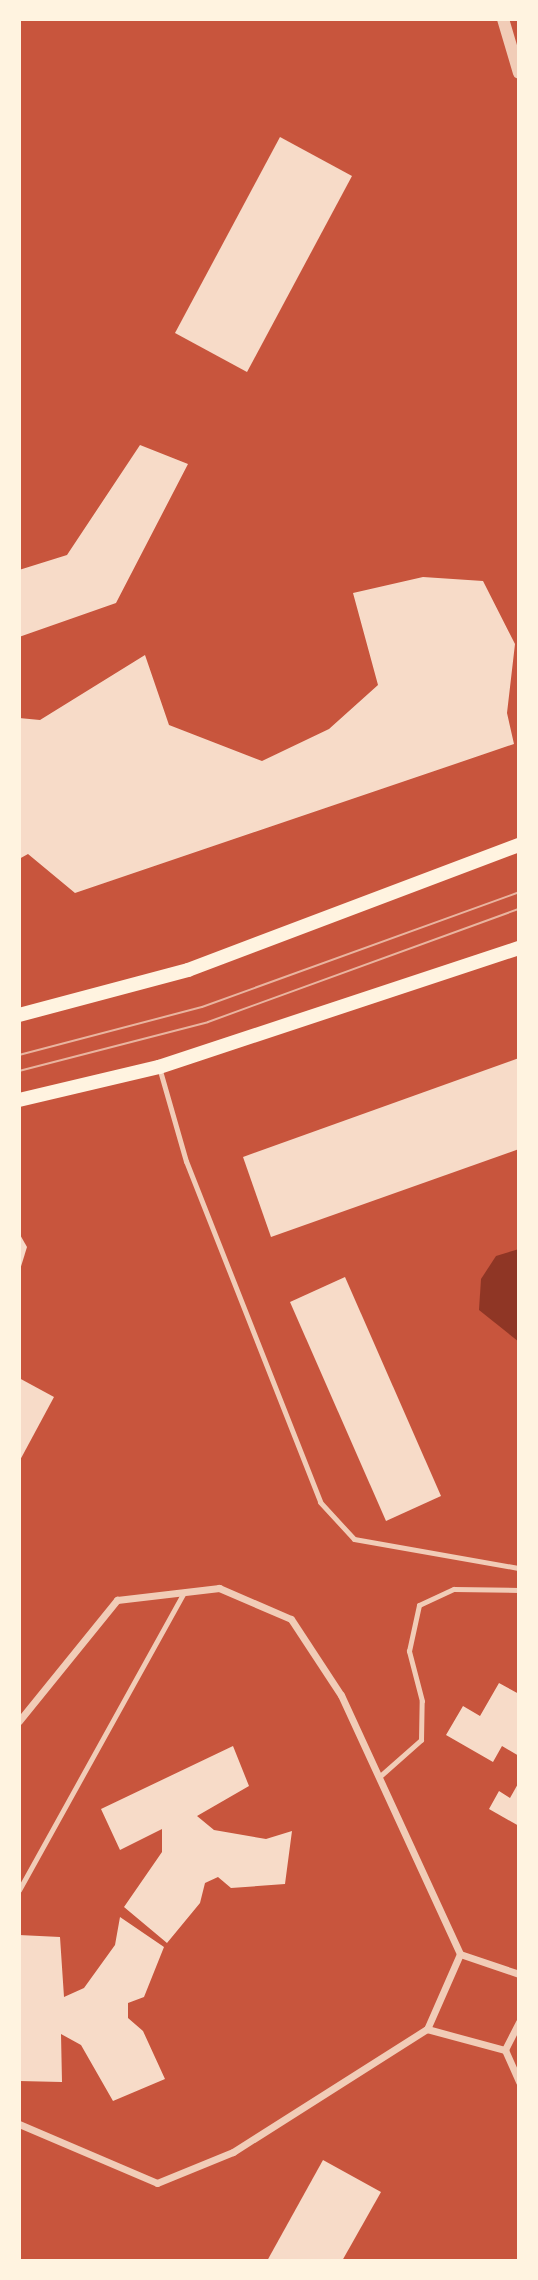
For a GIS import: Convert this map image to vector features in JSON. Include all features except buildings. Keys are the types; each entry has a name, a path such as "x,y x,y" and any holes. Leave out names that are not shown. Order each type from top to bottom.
{"main road":[{"path":"19,1014 188,970 519,845"},
{"path":"19,1100 159,1067 519,948"}],"street":[{"path":"502,19 519,73"},
{"path":"19,1721 117,1600 219,1588 291,1619 341,1695 460,1954 519,1974"},
{"path":"19,2124 157,2183 233,2152 427,2029 460,1954"},
{"path":"505,2050 519,2022"},
{"path":"427,2029 505,2050"},
{"path":"505,2050 519,2082"}],"lane":[{"path":"159,1067 186,1161 320,1502 354,1539 519,1568"},
{"path":"379,1777 421,1740 422,1701 409,1651 419,1605 454,1589 519,1590"},
{"path":"19,1890 184,1592"}],"shaded area":[{"path":"519,1249 519,1342 479,1310 481,1279 496,1256"}],"tram line":[{"path":"19,1055 202,1007 519,892"},
{"path":"19,1071 208,1022 519,909"}]}
